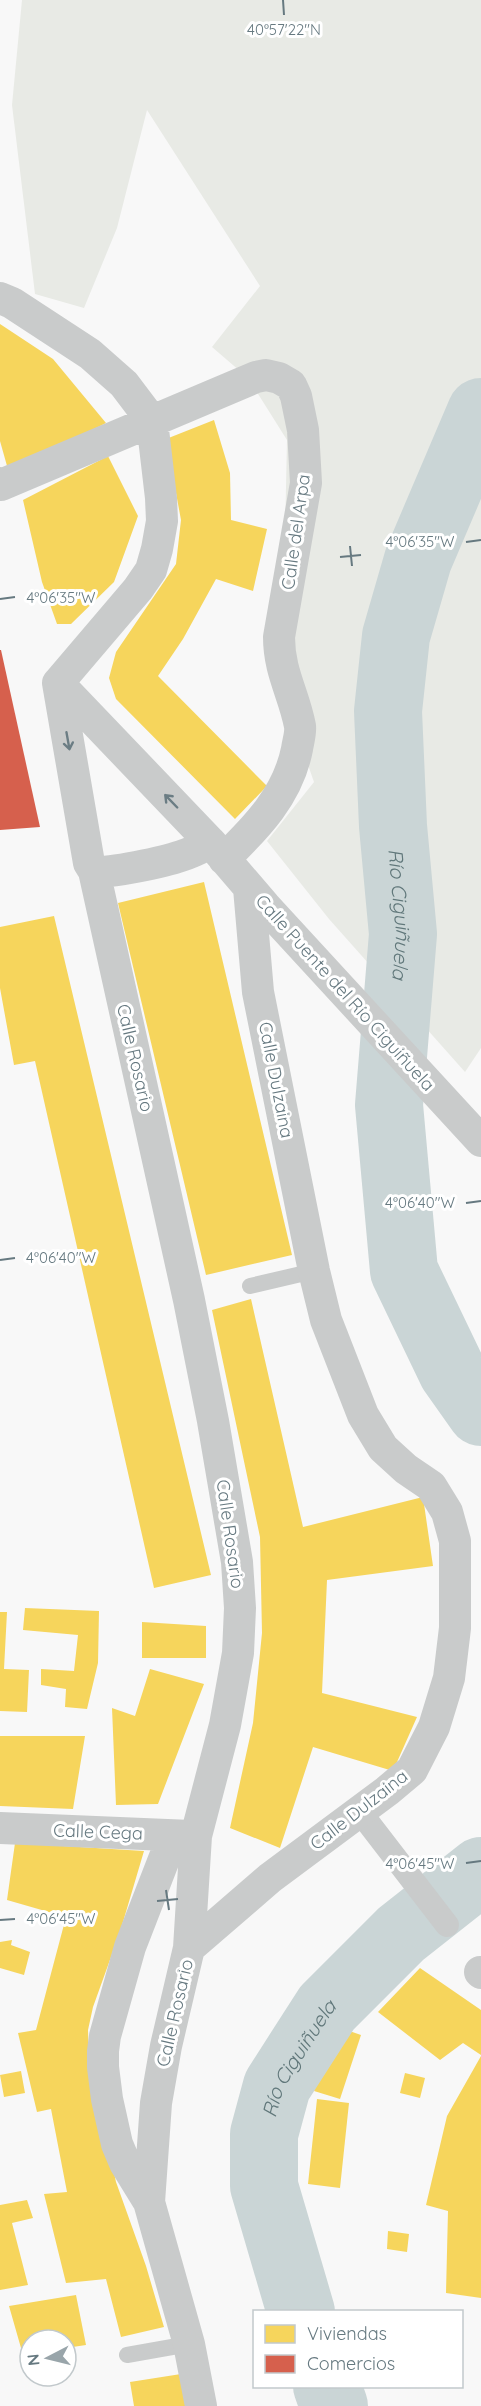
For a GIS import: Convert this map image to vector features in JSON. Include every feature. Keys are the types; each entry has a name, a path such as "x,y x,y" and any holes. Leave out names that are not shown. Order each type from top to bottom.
{"street":[{"path":"0,298 12,303 90,354 124,384 152,421 162,521 151,570 138,589 58,683"},
{"name":"Calle del Arpa","path":"0,484 255,377 266,375 279,378 291,385 296,396 303,430 306,483 279,637 279,657 300,728 292,770 273,807 248,836 218,851"},
{"name":"Calle Puente del Río Ciguiñuela","path":"58,683 218,851 249,888 481,1141"},
{"name":"Calle Rosario","path":"58,683 89,863 94,870 189,1300 237,1562 240,1608 238,1653 225,1725 184,1836 130,1947 105,2036 103,2051 107,2099 117,2144 125,2163 149,2202 189,2344 201,2406"},
{"path":"94,870 104,872 218,851"},
{"name":"Calle Dulzaina","path":"189,1948 270,1878 360,1812 411,1770 435,1727 448,1678 455,1628 455,1541 447,1512 430,1486 406,1469 383,1448 363,1414 326,1320 314,1271 258,992 249,888"},
{"path":"360,1812 447,1924"},
{"name":"Calle Cega","path":"0,1828 184,1836"},
{"name":"Calle Rosario","path":"149,2202 156,2103 166,2046 189,1948 184,1836"}],"lane":[{"path":"250,1286 314,1271"},
{"path":"127,2355 189,2344"}],"shaded area":[{"path":"22,0 481,0 481,1048 465,1072 329,919 267,841 314,782 295,728 283,630 287,440 248,378 212,347 260,286 147,110 117,228 84,308 35,294 12,105"}],"building: Viviendas":[{"path":"0,324 53,359 106,423 9,473 0,441"},
{"path":"214,420 230,473 231,520 267,529 253,591 216,579 183,639 158,676 267,786 235,819 116,699 109,678 116,652 176,564 181,520 166,439"},
{"path":"108,456 138,516 114,582 71,624 57,624 42,582 23,500"},
{"path":"204,882 292,1255 206,1275 118,903"},
{"path":"54,916 211,1575 154,1588 35,1061 14,1065 0,988 0,927"},
{"path":"251,1299 303,1527 423,1497 433,1566 327,1580 322,1693 417,1717 393,1771 313,1747 280,1848 230,1828 253,1723 262,1633 260,1537 212,1310"},
{"path":"25,1608 99,1611 98,1663 87,1709 65,1707 66,1689 41,1685 41,1669 74,1671 78,1635 23,1630"},
{"path":"0,1612 7,1612 4,1669 29,1670 27,1712 0,1711"},
{"path":"142,1622 206,1626 206,1658 142,1658"},
{"path":"150,1669 204,1684 158,1804 116,1805 112,1708 135,1716"},
{"path":"0,1736 85,1736 73,1809 0,1806"},
{"path":"15,1843 144,1851 120,1932 93,2007 88,2030 89,2058 116,2182 146,2266 164,2327 121,2337 106,2279 66,2283 44,2194 67,2192 51,2109 37,2112 18,2033 36,2030 66,1917 7,1900"},
{"path":"12,1940 11,1945 30,1952 24,1975 0,1968 0,1942"},
{"path":"420,1968 481,2010 481,2055 463,2043 440,2060 378,2012"},
{"path":"335,2026 361,2035 340,2099 314,2091"},
{"path":"481,2056 481,2298 446,2293 448,2211 426,2205 447,2116"},
{"path":"21,2071 25,2093 4,2097 0,2075"},
{"path":"405,2073 425,2078 420,2098 400,2093"},
{"path":"317,2099 349,2103 340,2188 308,2184"},
{"path":"27,2200 33,2218 12,2223 28,2285 0,2290 0,2205"},
{"path":"388,2231 409,2234 407,2252 387,2249"},
{"path":"76,2295 86,2345 78,2346 78,2328 18,2328 18,2338 9,2306"},
{"path":"181,2374 187,2406 134,2406 130,2382"}],"building: Comercios":[{"path":"1,650 40,827 0,830"}],"waterway":[{"name":"Río Ciguiñuela","path":"481,412 418,560 396,636 388,711 393,826 403,934 389,1105 404,1271 452,1371 481,1412"},
{"name":"Río Ciguiñuela","path":"300,2310 264,2186 264,2134 277,2086 327,2008 401,1934 481,1871"},
{"name":"Río Ciguiñuela","path":"328,2388 334,2406"}]}
